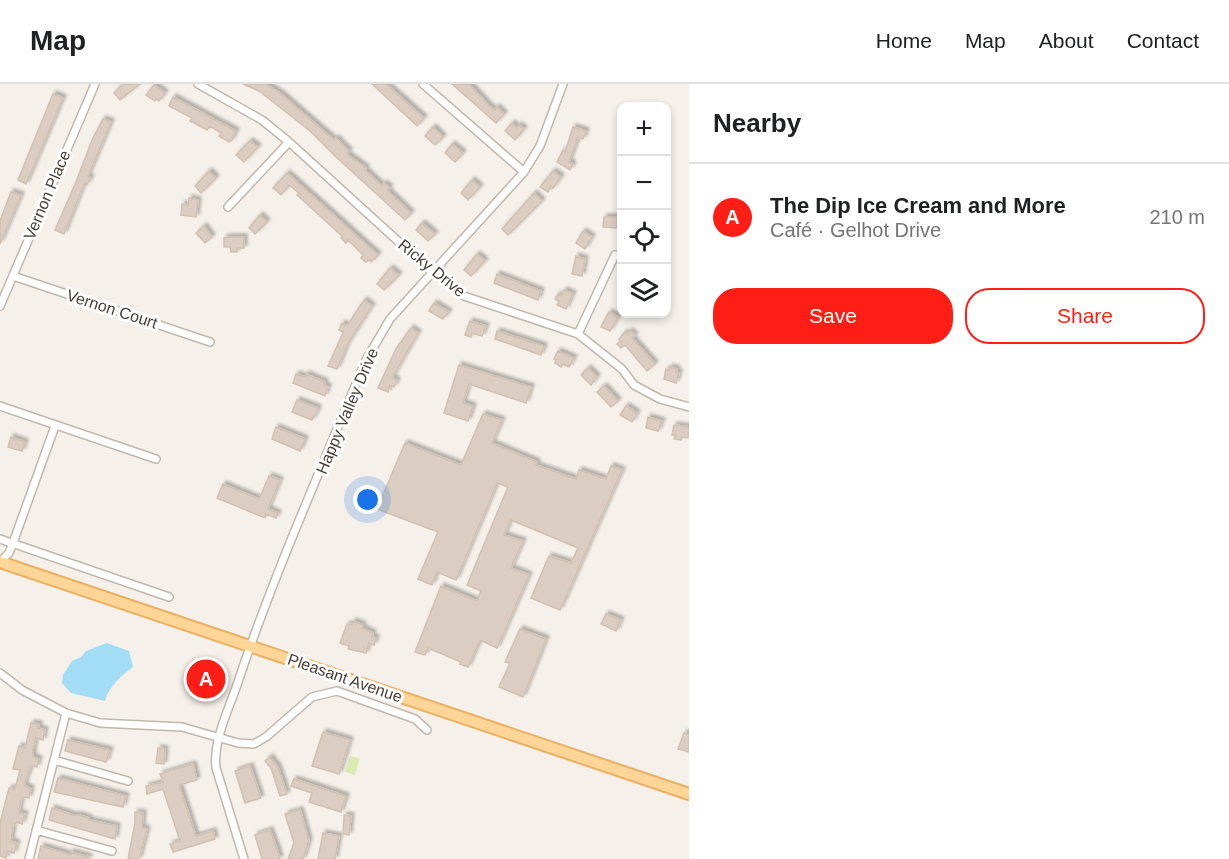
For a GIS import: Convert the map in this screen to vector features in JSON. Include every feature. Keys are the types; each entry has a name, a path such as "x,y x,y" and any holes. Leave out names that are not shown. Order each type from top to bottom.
{"main road":[{"name":"Pleasant Avenue","path":"0,562 689,794"}],"street":[{"name":"Vernon Place","path":"0,306 95,84"},
{"name":"Ricky Drive","path":"198,84 262,120 432,272 464,296 578,334 622,369 634,385 660,399 689,407"},
{"path":"423,84 524,172"},
{"name":"Happy Valley Drive","path":"244,859 216,768 219,737 250,646 366,360 390,319 524,172 540,146 563,84"},
{"path":"228,207 289,142"},
{"path":"578,334 615,255"},
{"name":"Vernon Court","path":"13,276 210,342"},
{"path":"0,406 156,459"},
{"path":"0,562 9,553 55,426"},
{"path":"0,539 169,597"},
{"path":"0,673 22,690 66,713 100,723 182,727 238,743 254,744 266,737 312,697 337,691 415,719 427,729"},
{"path":"29,859 66,713"},
{"path":"54,760 128,781"},
{"path":"36,830 112,851"}],"green space":[{"path":"350,756 360,759 355,775 345,772"}],"water":[{"path":"107,643 129,651 133,667 112,686 105,701 71,693 62,683 63,675 72,661 81,657 86,651"}],"building":[{"path":"123,84 140,84 120,100 114,93"},
{"path":"243,84 266,84 280,93 334,140 336,138 349,151 347,154 366,168 365,170 382,186 384,183 390,188 387,190 411,213 405,220 310,131 259,91"},
{"path":"372,84 386,84 424,118 417,126"},
{"path":"452,84 469,84 489,106 495,110 497,107 504,114 496,123"},
{"path":"154,85 165,93 159,101 146,95"},
{"path":"53,94 63,98 26,184 18,180"},
{"path":"173,97 236,131 232,140 229,142 219,136 221,133 210,126 207,130 190,121 192,118 169,106"},
{"path":"103,119 111,122 88,176 91,178 87,184 85,183 64,234 55,230"},
{"path":"512,123 517,128 519,125 524,129 515,140 505,131"},
{"path":"433,127 443,137 435,145 425,136"},
{"path":"573,127 586,131 583,139 578,137 569,162 573,164 570,170 557,162 563,150 565,152"},
{"path":"250,141 258,147 244,162 236,155"},
{"path":"452,144 463,153 455,162 445,153"},
{"path":"209,171 216,178 201,193 195,186"},
{"path":"553,171 561,177 548,192 540,187"},
{"path":"287,173 378,255 371,262 369,260 366,262 361,258 363,255 348,240 346,243 341,238 342,236 289,185 281,195 273,188"},
{"path":"472,180 480,187 468,200 461,193"},
{"path":"11,192 21,195 0,244 0,221"},
{"path":"534,193 542,201 508,235 502,229"},
{"path":"189,198 198,200 196,217 181,215 182,204 188,205"},
{"path":"260,215 267,222 255,234 249,228"},
{"path":"604,217 617,217 617,228 603,227"},
{"path":"422,223 435,234 428,241 416,230"},
{"path":"204,226 212,237 205,243 196,233"},
{"path":"583,231 592,237 585,249 576,243"},
{"path":"244,237 244,248 237,248 237,252 231,252 230,247 224,247 224,238"},
{"path":"477,254 485,261 471,276 464,270"},
{"path":"576,256 585,259 582,276 572,274"},
{"path":"390,268 399,275 384,290 377,284"},
{"path":"497,274 541,291 538,300 494,283"},
{"path":"564,290 573,294 566,309 557,305 559,301 555,299 558,294 561,296"},
{"path":"364,300 372,306 347,345 337,369 328,366 343,332 339,330 342,323 347,326"},
{"path":"434,303 449,312 443,319 429,311"},
{"path":"609,312 617,316 610,331 601,327"},
{"path":"470,321 486,326 482,336 472,333 471,337 465,335"},
{"path":"411,328 418,333 392,378 397,380 394,387 390,385 388,392 378,388 396,349"},
{"path":"497,331 544,346 541,355 495,339"},
{"path":"630,331 635,335 632,338 655,364 647,371 625,345 621,348 617,344 625,332 627,334"},
{"path":"558,351 574,358 569,367 563,364 561,367 555,363 554,359"},
{"path":"459,365 531,387 526,403 469,384 463,403 473,406 468,421 444,413"},
{"path":"670,367 677,369 676,372 679,373 676,383 664,379 666,369 669,370"},
{"path":"588,368 597,377 591,385 581,375"},
{"path":"296,374 305,377 306,374 325,382 324,385 328,387 325,396 293,383"},
{"path":"604,386 618,401 611,407 597,392"},
{"path":"297,400 318,408 312,420 292,412"},
{"path":"626,406 637,413 632,422 620,415"},
{"path":"483,414 502,420 492,443 537,462 536,465 576,479 579,470 606,479 611,466 622,470 560,610 531,598 549,556 571,563 578,548 511,520 504,535 523,541 511,568 529,575 497,648 480,640 468,667 428,648 425,655 415,652 441,586 477,601 481,591 467,585 508,487 497,483 456,580 437,572 432,585 418,579 438,532 377,509 405,443 461,465"},
{"path":"648,417 662,421 658,431 646,428"},
{"path":"674,425 689,427 688,438 674,439 675,435 672,435"},
{"path":"276,427 305,439 300,451 272,439"},
{"path":"11,437 25,442 22,451 8,447"},
{"path":"269,476 280,480 268,509 278,513 276,518 266,514 265,518 217,498 223,484 259,499"},
{"path":"606,614 621,620 616,631 601,624"},
{"path":"353,621 363,625 362,628 373,633 372,637 376,638 374,645 369,643 366,653 348,649 349,646 340,643 347,624 352,625"},
{"path":"520,629 546,639 523,697 499,687 510,663 505,662"},
{"path":"206,670 211,670 215,675 215,682 199,693 192,684"},
{"path":"31,723 39,724 38,728 45,730 43,740 36,738 33,757 39,759 37,767 31,766 24,785 31,789 29,798 22,797 19,813 25,814 22,824 17,822 13,827 11,841 17,843 14,853 8,851 6,858 0,856 0,823 9,788 15,789 20,770 13,769 19,746 25,748"},
{"path":"323,732 350,740 339,774 312,766"},
{"path":"684,733 689,734 689,752 678,749"},
{"path":"68,740 110,750 106,762 65,751"},
{"path":"158,748 165,749 164,764 156,763"},
{"path":"270,757 278,767 287,794 280,796 271,768 265,761"},
{"path":"193,764 197,780 179,785 196,836 213,831 215,839 173,852 170,844 180,841 163,789 147,794 146,786 163,782 160,774"},
{"path":"250,766 261,798 245,803 235,771"},
{"path":"58,778 126,796 123,807 54,792"},
{"path":"294,779 346,796 341,812 309,802 312,793 291,786"},
{"path":"52,808 117,826 115,839 49,820"},
{"path":"300,810 309,841 303,859 288,859 294,843 285,814"},
{"path":"135,812 143,813 142,828 147,829 139,859 128,859 135,823"},
{"path":"344,815 351,816 349,835 343,834"},
{"path":"270,830 280,859 262,859 255,835"},
{"path":"323,833 339,836 335,859 318,859"},
{"path":"41,846 71,855 71,852 89,857 89,859 38,859"}],"place":[{"name":"The Dip Ice Cream and More","path":"206,679"}]}
